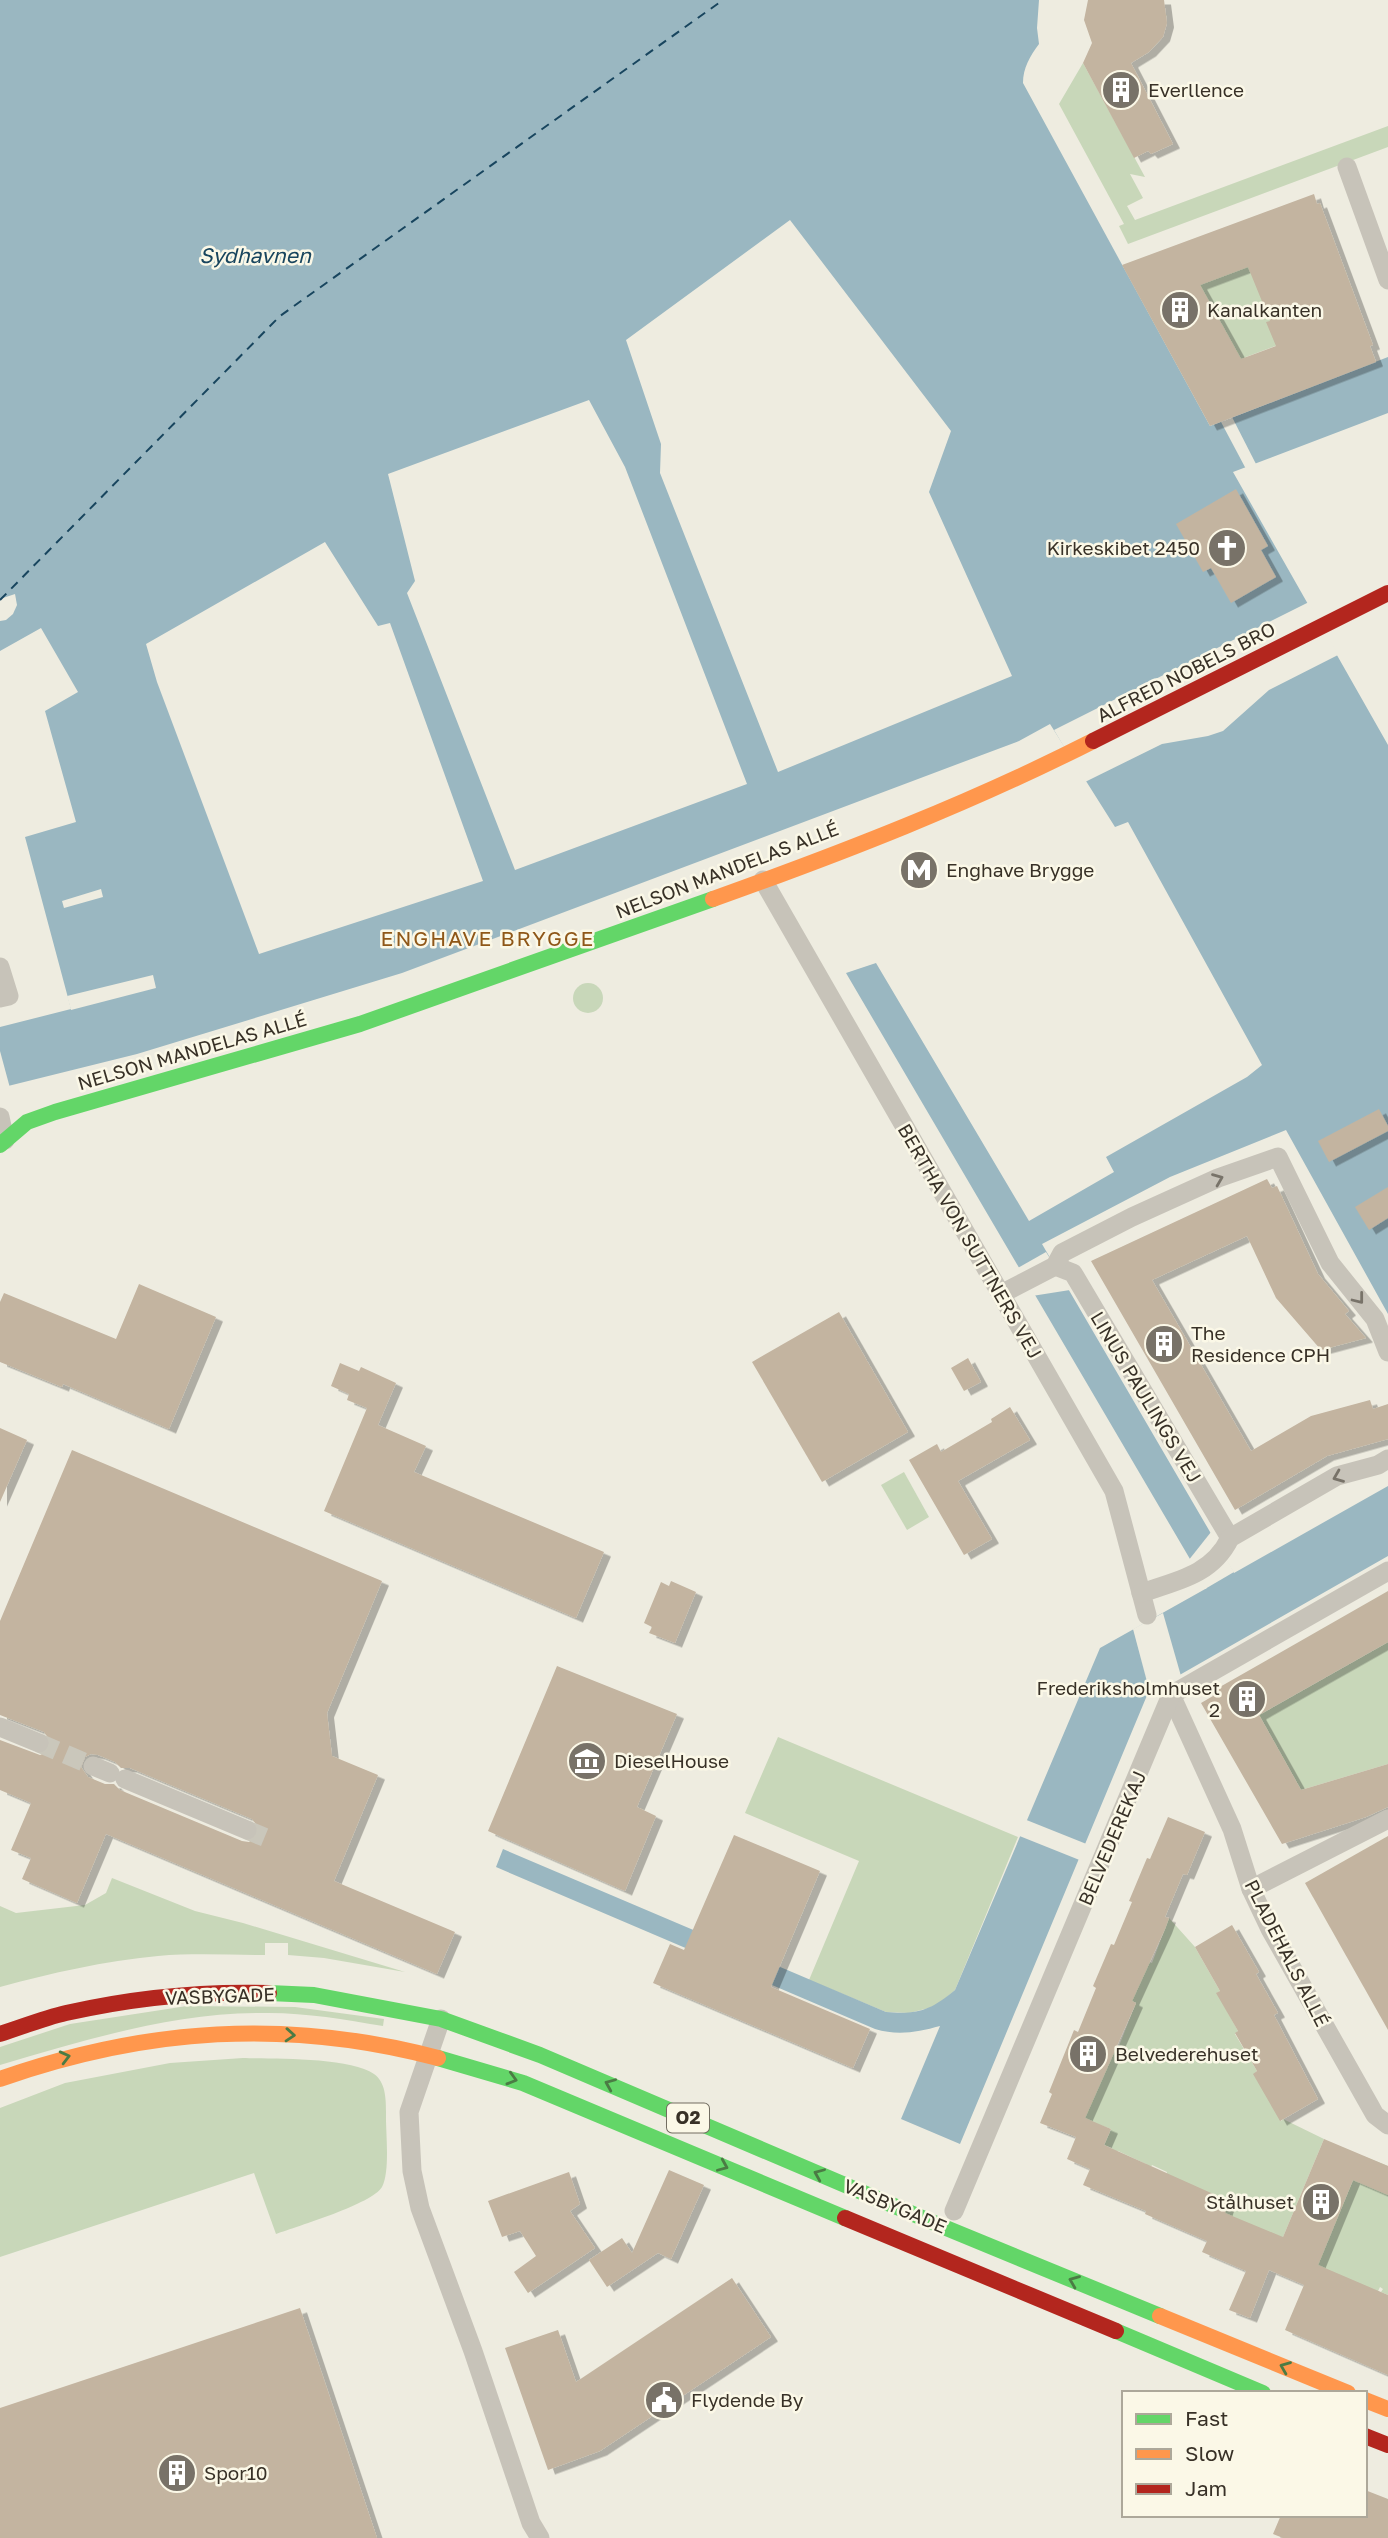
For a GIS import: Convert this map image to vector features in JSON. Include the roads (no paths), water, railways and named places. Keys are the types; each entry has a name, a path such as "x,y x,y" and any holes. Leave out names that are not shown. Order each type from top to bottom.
{"main road":[{"name":"ALFRED NOBELS BRO","path":"1069,754 1388,593"},
{"name":"NELSON MANDELAS ALLÉ","path":"2,1142 27,1122 55,1112 360,1024 803,867 969,799 1069,754"},
{"name":"VASBYGADE","path":"0,2034 65,2013 146,1999 228,1992 314,1995 441,2019 540,2054 946,2228 1343,2391"},
{"name":"VASBYGADE","path":"0,2079 40,2063 101,2048 169,2038 247,2032 322,2037 393,2047 523,2082 1258,2391"},
{"path":"1367,2401 1388,2409"},
{"path":"1367,2437 1388,2445"}],"street":[{"path":"1348,167 1388,280"},
{"name":"BERTHA VON SUTTNERS VEJ","path":"763,880 1114,1491 1147,1615"},
{"path":"0,967 4,997"},
{"path":"0,1117 2,1142"},
{"path":"1001,1294 1055,1265 1062,1253 1156,1206 1217,1178 1278,1157 1330,1263 1375,1319 1388,1352"},
{"name":"LINUS PAULINGS VEJ","path":"1055,1265 1073,1272 1226,1545"},
{"path":"1141,1593 1196,1575 1226,1545 1291,1503 1337,1476 1378,1465 1388,1459"},
{"path":"1171,1695 1388,1571"},
{"name":"PLADEHALS ALLÉ","path":"1171,1695 1232,1829 1251,1889 1270,1929 1375,2115 1388,2125"},
{"name":"BELVEDEREKAJ","path":"954,2211 1171,1695"},
{"path":"0,1727 38,1743"},
{"path":"109,1772 247,1830"},
{"path":"1251,1889 1388,1819"},
{"path":"441,2019 409,2112 414,2183 420,2208 473,2351 531,2523 540,2538"}],"water":[{"name":"Sydhavnen","path":"0,0 1039,0 1039,44 1028,62 1023,83 1210,426 1388,357 1388,413 1233,472 1388,745 1388,1314 1286,1130 1170,1177 1042,1244 1234,1573 1388,1486 1388,1556 1148,1693 960,2144 901,2119 940,2026 908,2032 875,2029 496,1867 503,1849 886,2012 916,2012 931,2007 955,1990 1100,1648 1207,1588 846,973 876,963 1029,1221 1114,1172 1106,1157 1247,1077 1262,1065 1128,822 1115,827 1050,724 1019,741 402,973 137,1054 0,1088 0,1027 71,1009 25,837 76,822 45,711 78,692 41,628 0,651","holes":["790,220 951,431 929,492 1012,676 778,772 660,473 661,444 626,340","589,400 625,467 747,784 515,870 407,593 415,581 388,474","325,542 378,626 390,623 483,881 259,954 157,682 146,644"]}],"tunnel":[{"path":"39,1743 93,1766"},
{"path":"247,1830 269,1839"}],"place":[{"name":"Everllence","path":"1121,90"},
{"name":"Kanalkanten","path":"1180,310"},
{"name":"Kirkeskibet 2450","path":"1227,548"},
{"name":"Enghave Brygge","path":"919,870"},
{"name":"The Residence CPH","path":"1164,1344"},
{"name":"Frederiksholmhuset 2","path":"1247,1699"},
{"name":"DieselHouse","path":"587,1761"},
{"name":"Belvederehuset","path":"1088,2054"},
{"name":"Stålhuset","path":"1321,2202"},
{"name":"Flydende By","path":"664,2400"},
{"name":"Spor10","path":"177,2473"}],"district":[{"name":"ENGHAVE BRYGGE","path":"488,939"}]}
